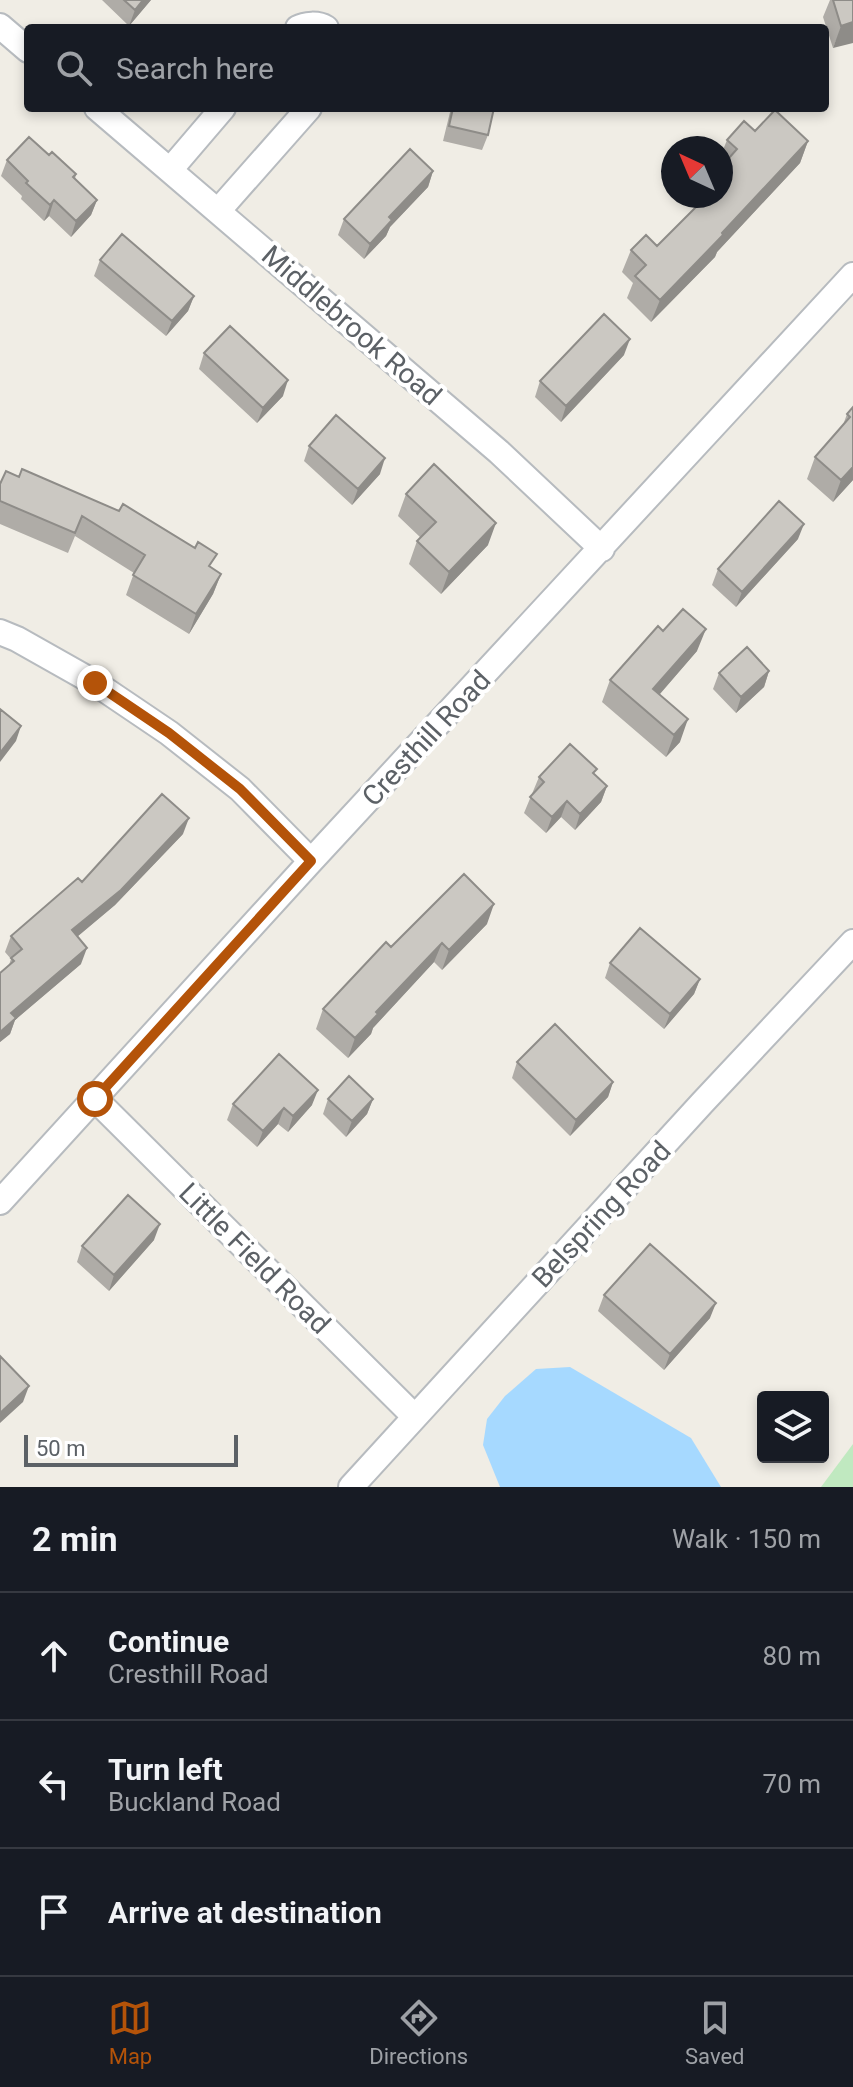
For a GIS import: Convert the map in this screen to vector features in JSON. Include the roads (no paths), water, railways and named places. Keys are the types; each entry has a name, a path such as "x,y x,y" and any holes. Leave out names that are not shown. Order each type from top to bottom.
{"street":[{"path":"0,26 24,47"},
{"name":"Middlebrook Road","path":"102,112 499,452 602,549"},
{"path":"170,170 220,112"},
{"path":"218,211 305,112"},
{"name":"Cresthill Road","path":"0,1202 853,275"},
{"path":"0,632 95,683 169,733 240,789 311,861"},
{"name":"Belspring Road","path":"351,1487 853,942"},
{"name":"Little Field Road","path":"95,1099 415,1417"}],"water":[{"path":"570,1367 691,1438 721,1487 500,1487 483,1445 487,1419 505,1396 536,1369"}]}
